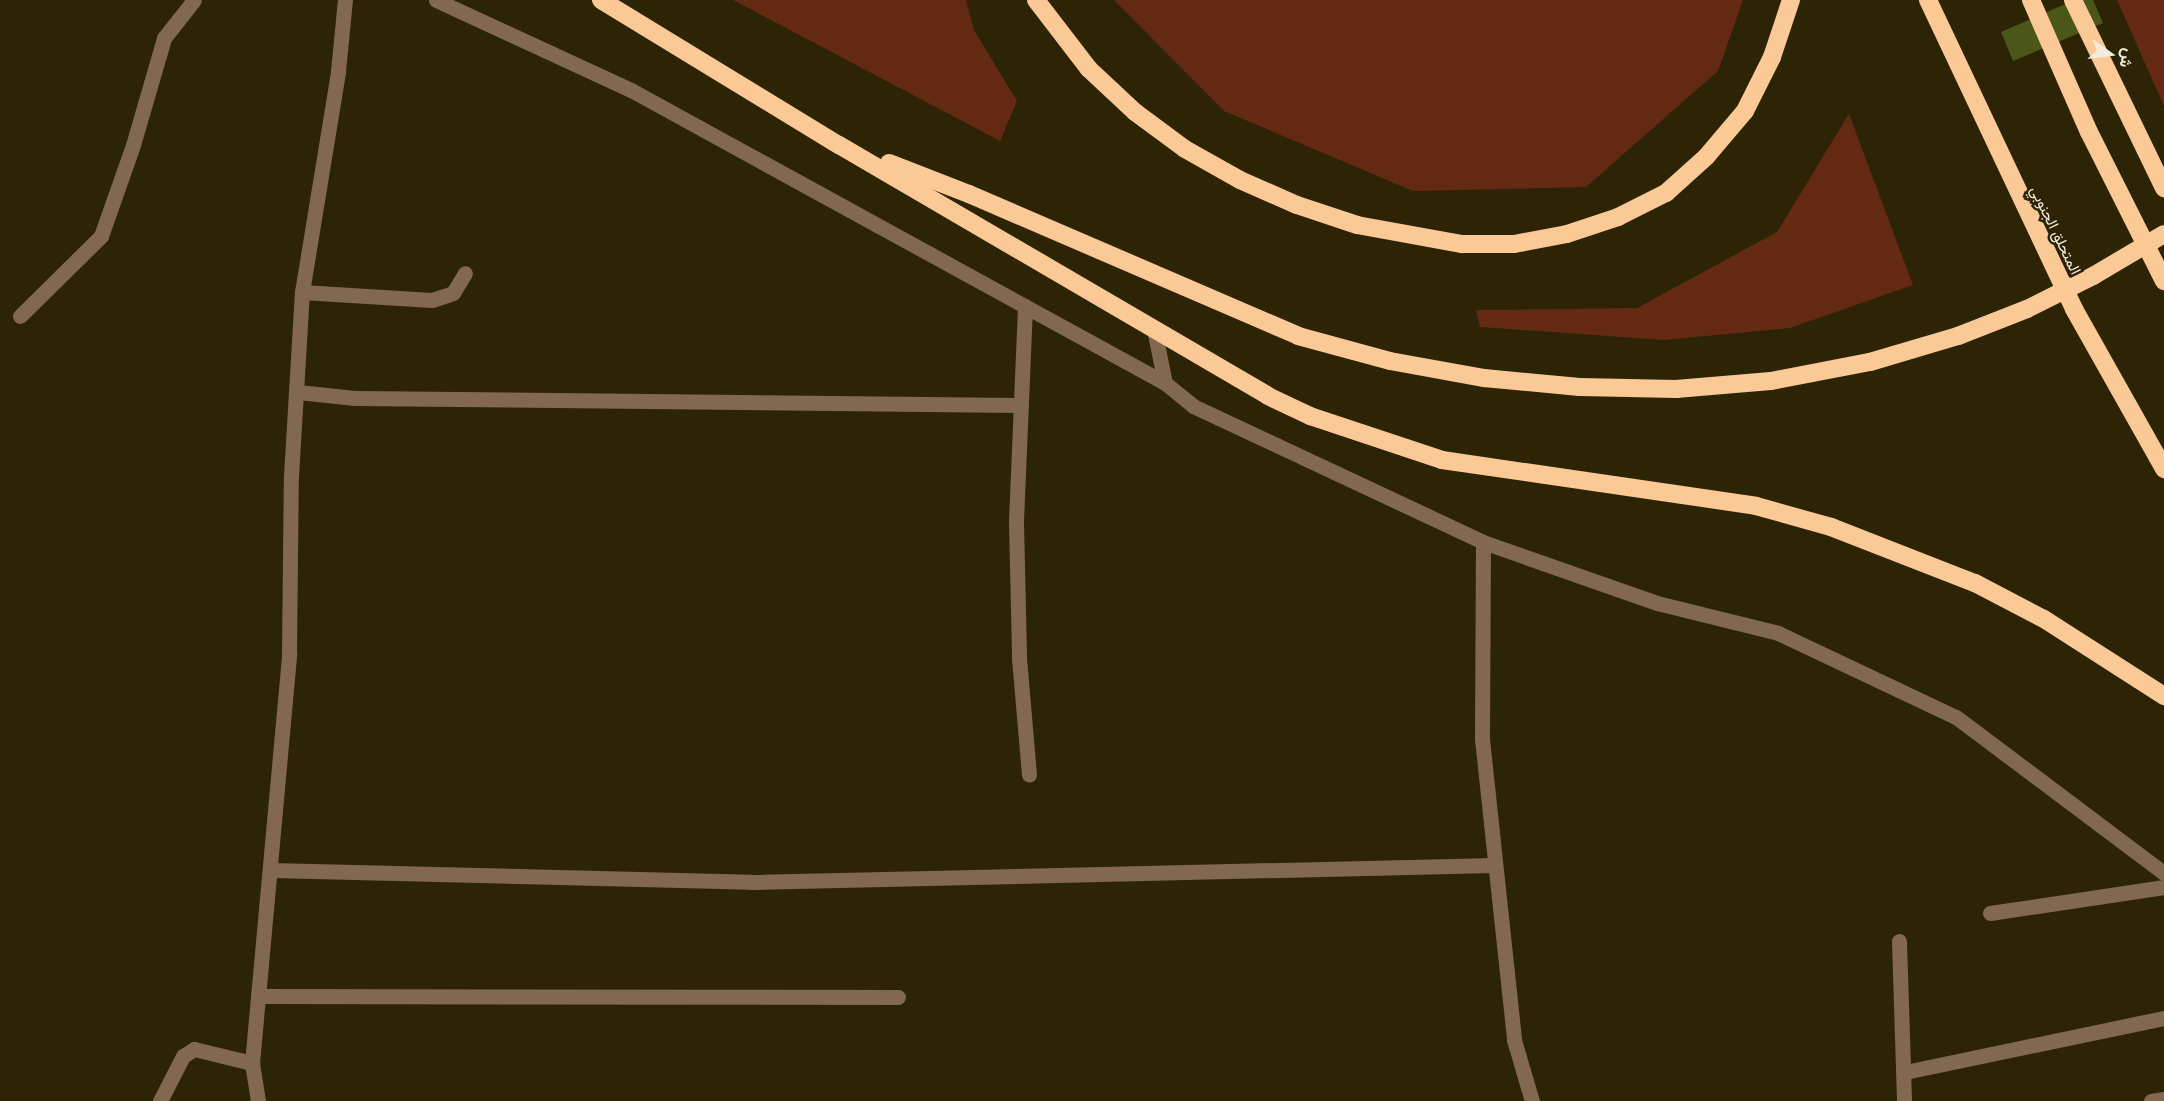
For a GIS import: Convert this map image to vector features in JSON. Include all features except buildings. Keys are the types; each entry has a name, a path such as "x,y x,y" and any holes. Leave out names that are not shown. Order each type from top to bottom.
{"highway":[{"path":"601,0 839,145 1154,329 1310,416 1397,448 1488,469 1756,506 1904,553 2044,619 2164,696"},
{"path":"1036,0 1089,69 1135,112 1185,149 1240,180 1297,205 1357,225 1462,244 1514,244 1568,234 1618,217 1674,186 1706,157 1744,111 1772,57 1791,0"},
{"name":"المتحلق الجنوبي","path":"1928,0 2074,309 2144,438 2164,470"},
{"path":"2031,0 2089,132 2164,281"},
{"path":"2073,0 2164,188"},
{"path":"839,145 969,194 1298,336 1390,361 1484,378 1580,387 1676,389 1772,381 1870,362 1958,336 2026,309 2093,276 2164,234"}],"street":[{"path":"20,316 101,236 134,145 164,38 194,0"},
{"path":"436,0 631,90 1165,383 1193,406 1483,542 1657,603 1778,633 1945,712 2164,873"},
{"path":"258,1101 252,1063 289,653 291,476 298,392 302,292 338,71 340,1"},
{"path":"302,292 432,300 453,293 465,273"},
{"path":"1025,306 1017,545 1019,658 1029,775"},
{"path":"1154,329 1165,383"},
{"path":"298,392 355,398 1021,405"},
{"path":"1483,542 1482,739 1514,1040 1532,1101"},
{"path":"271,870 751,882 1495,865"},
{"path":"1990,913 2164,887"},
{"path":"1899,941 1905,1072 1904,1101"},
{"path":"258,996 898,997"},
{"path":"1905,1072 2164,1018"},
{"path":"160,1101 183,1056 194,1049 252,1063"},
{"path":"2151,1101 2164,1099"}],"shaded area":[{"path":"733,0 966,0 974,30 1017,101 1000,141"},
{"path":"1114,0 1743,0 1718,71 1586,187 1413,191 1224,111"},
{"path":"2117,0 2164,0 2164,106"},
{"path":"1849,114 1913,285 1790,328 1664,340 1480,327 1476,310 1637,308 1777,232"}]}
